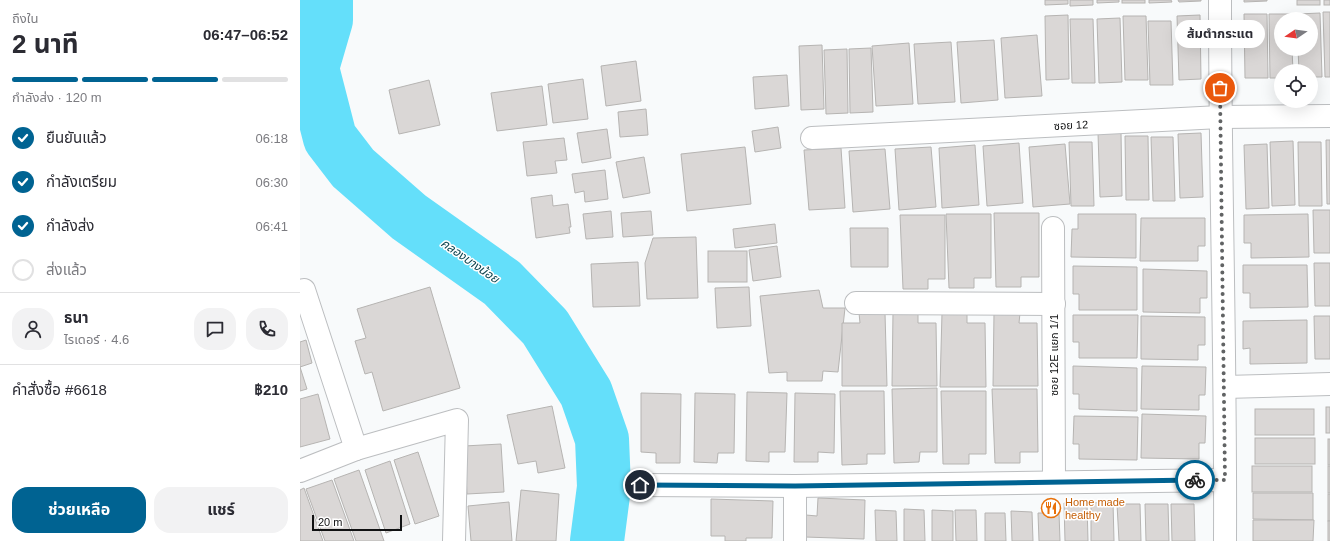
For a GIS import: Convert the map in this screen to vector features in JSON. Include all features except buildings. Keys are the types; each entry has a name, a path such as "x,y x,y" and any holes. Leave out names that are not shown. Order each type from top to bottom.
{"street":[{"path":"1220,0 1220,117 1225,387 1225,541"},
{"name":"ซอย 12","path":"812,138 1220,117 1330,116"},
{"name":"ซอย 12E แยก 1/1","path":"1053,228 1054,482"},
{"path":"304,290 356,449"},
{"path":"856,303 1054,304"},
{"path":"1225,387 1330,384"},
{"path":"300,471 356,449 457,420 454,541"},
{"path":"640,485 795,486 1225,480"},
{"path":"794,541 795,486"}],"waterway":[{"name":"คลองบางน้อย","path":"326,0 326,20 312,68 330,138 353,168 409,217 502,283 545,327 586,393 602,439 604,487 597,541"}],"way so far":[{"path":"1195,480 1225,480 1220,88"}],"place":[{"name":"ส้มตำกระแต","path":"1220,88"},
{"name":"Home made healthy","path":"1051,508"}],"route":[{"path":"640,485 795,486 1195,480"}]}
